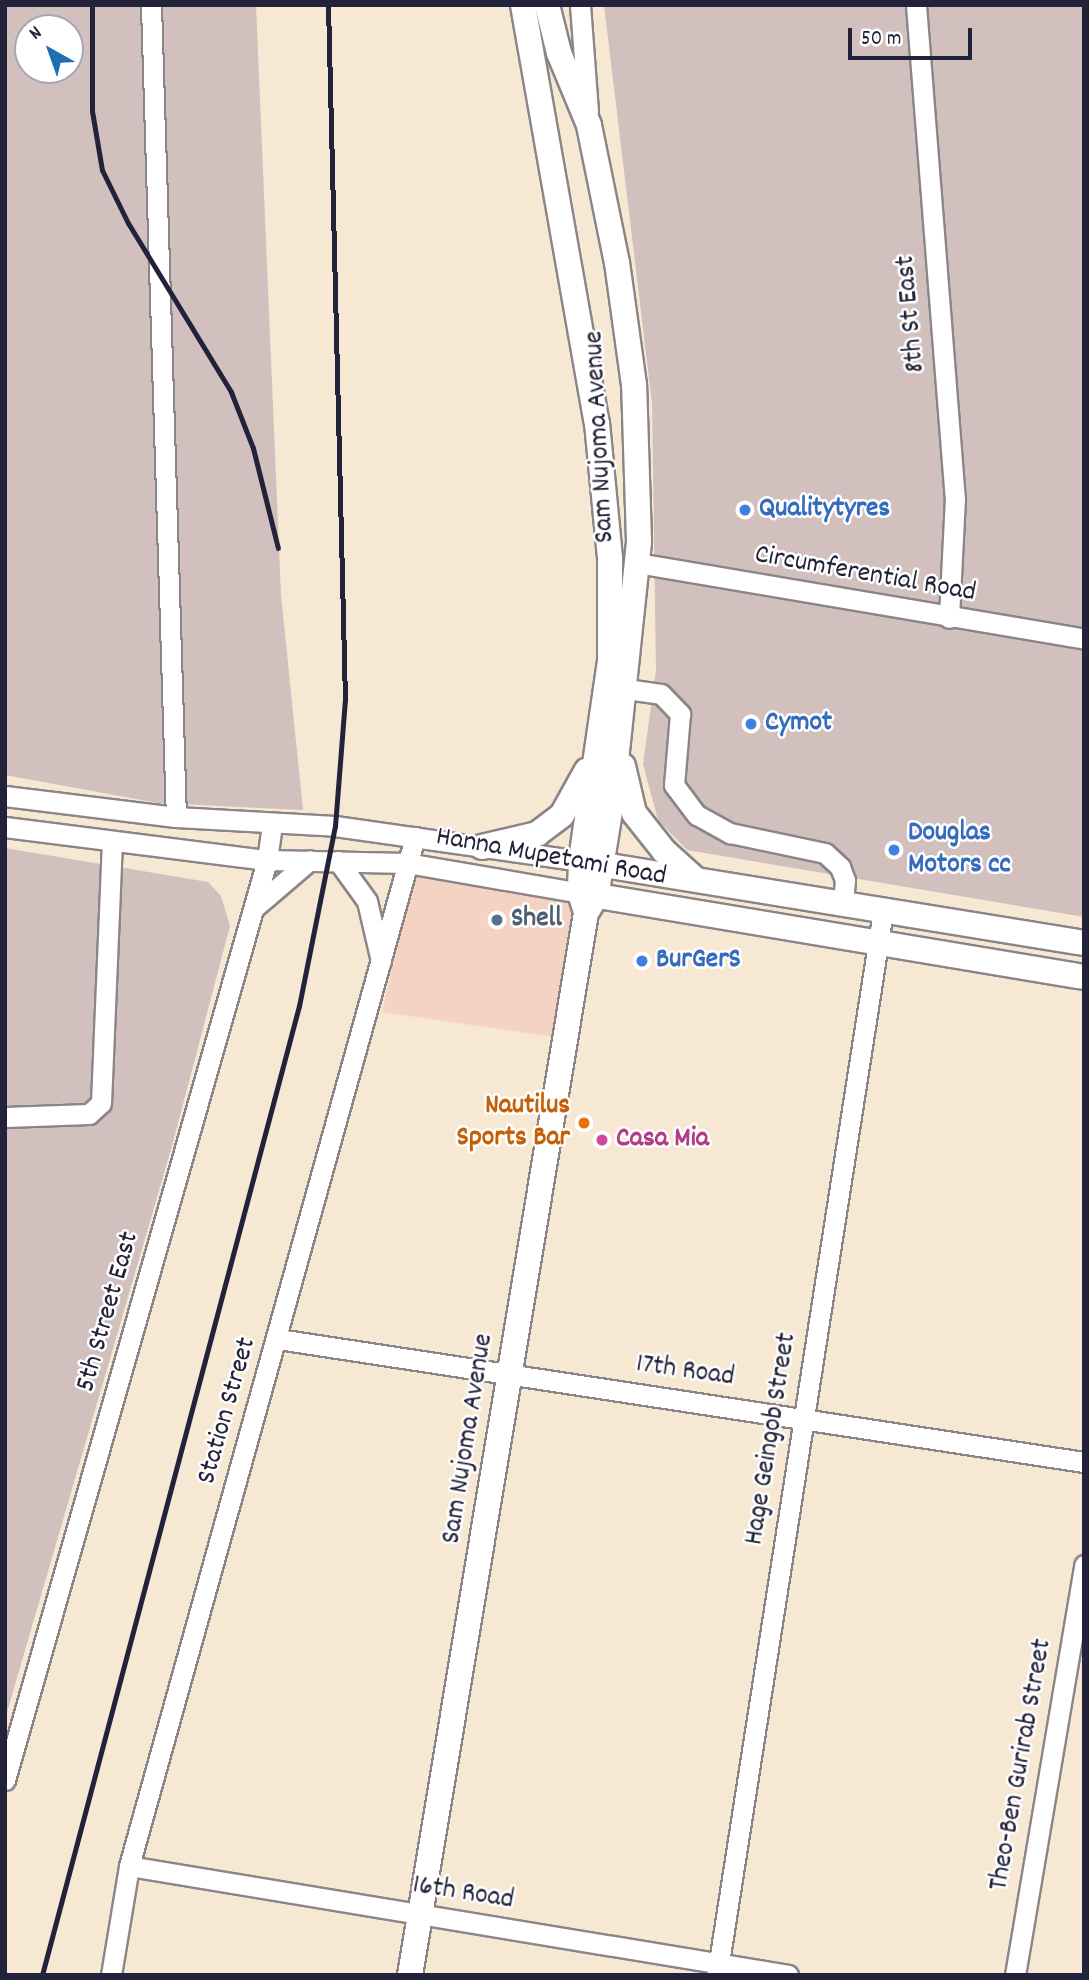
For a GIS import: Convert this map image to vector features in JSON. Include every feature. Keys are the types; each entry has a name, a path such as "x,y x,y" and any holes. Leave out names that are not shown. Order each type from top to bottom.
{"main road":[{"name":"Sam Nujoma Avenue","path":"523,5 597,423 610,558 611,736"},
{"name":"Sam Nujoma Avenue","path":"410,1975 587,901 611,736 626,688 640,522 634,386 617,263 589,125 559,53 547,5"},
{"path":"610,558 621,566 637,564"},
{"path":"482,847 537,834 562,815 611,736"},
{"path":"611,736 635,813 664,851 692,877"},
{"name":"Hanna Mupetami Road","path":"591,862 1084,943"},
{"name":"Hanna Mupetami Road","path":"587,901 1084,977"}],"street":[{"path":"151,5 176,817"},
{"path":"580,5 589,125"},
{"name":"8th St East","path":"916,5 955,498 948,618"},
{"name":"Circumferential Road","path":"637,564 1084,639"},
{"path":"626,688 661,694 680,714 674,785 697,815 730,833 825,853 840,867 845,880 843,905"},
{"name":"Hanna Mupetami Road","path":"5,796 176,817 334,826 591,862"},
{"name":"5th Street East","path":"5,1780 267,860 272,824"},
{"name":"Hanna Mupetami Road","path":"5,827 267,860 407,863 587,901"},
{"name":"Station Street","path":"111,1975 129,1866 382,966 415,837"},
{"path":"5,1117 89,1114 101,1103 112,842"},
{"path":"253,910 272,889 310,860"},
{"path":"338,861 367,901 382,966"},
{"name":"Hage Geingob Street","path":"717,1970 883,911"},
{"name":"17th Road","path":"278,1339 509,1376 804,1417 1084,1462"},
{"name":"Theo-Ben Gurirab Street","path":"1014,1975 1084,1565"},
{"name":"16th Road","path":"129,1866 419,1915 717,1970 788,1975"}],"shaded area":[{"path":"5,5 256,5 281,595 303,810 158,803 5,775"},
{"path":"604,5 1084,5 1084,917 687,850 658,820 643,764 656,670 652,403"},
{"path":"5,848 208,882 221,896 230,926 172,1146 5,1719"},
{"path":"415,874 578,901 554,1037 382,1012"}],"railway":[{"path":"92,5 92,111 102,170 128,223 231,392 253,448 278,548"},
{"path":"42,1975 299,1006 335,826 345,700 328,5"}],"place":[{"name":"Qualitytyres","path":"745,510"},
{"name":"Cymot","path":"751,724"},
{"name":"Douglas Motors cc","path":"894,850"},
{"name":"Shell","path":"497,920"},
{"name":"BurGerS","path":"642,961"},
{"name":"Nautilus Sports Bar","path":"584,1123"},
{"name":"Casa Mia","path":"602,1140"}]}
